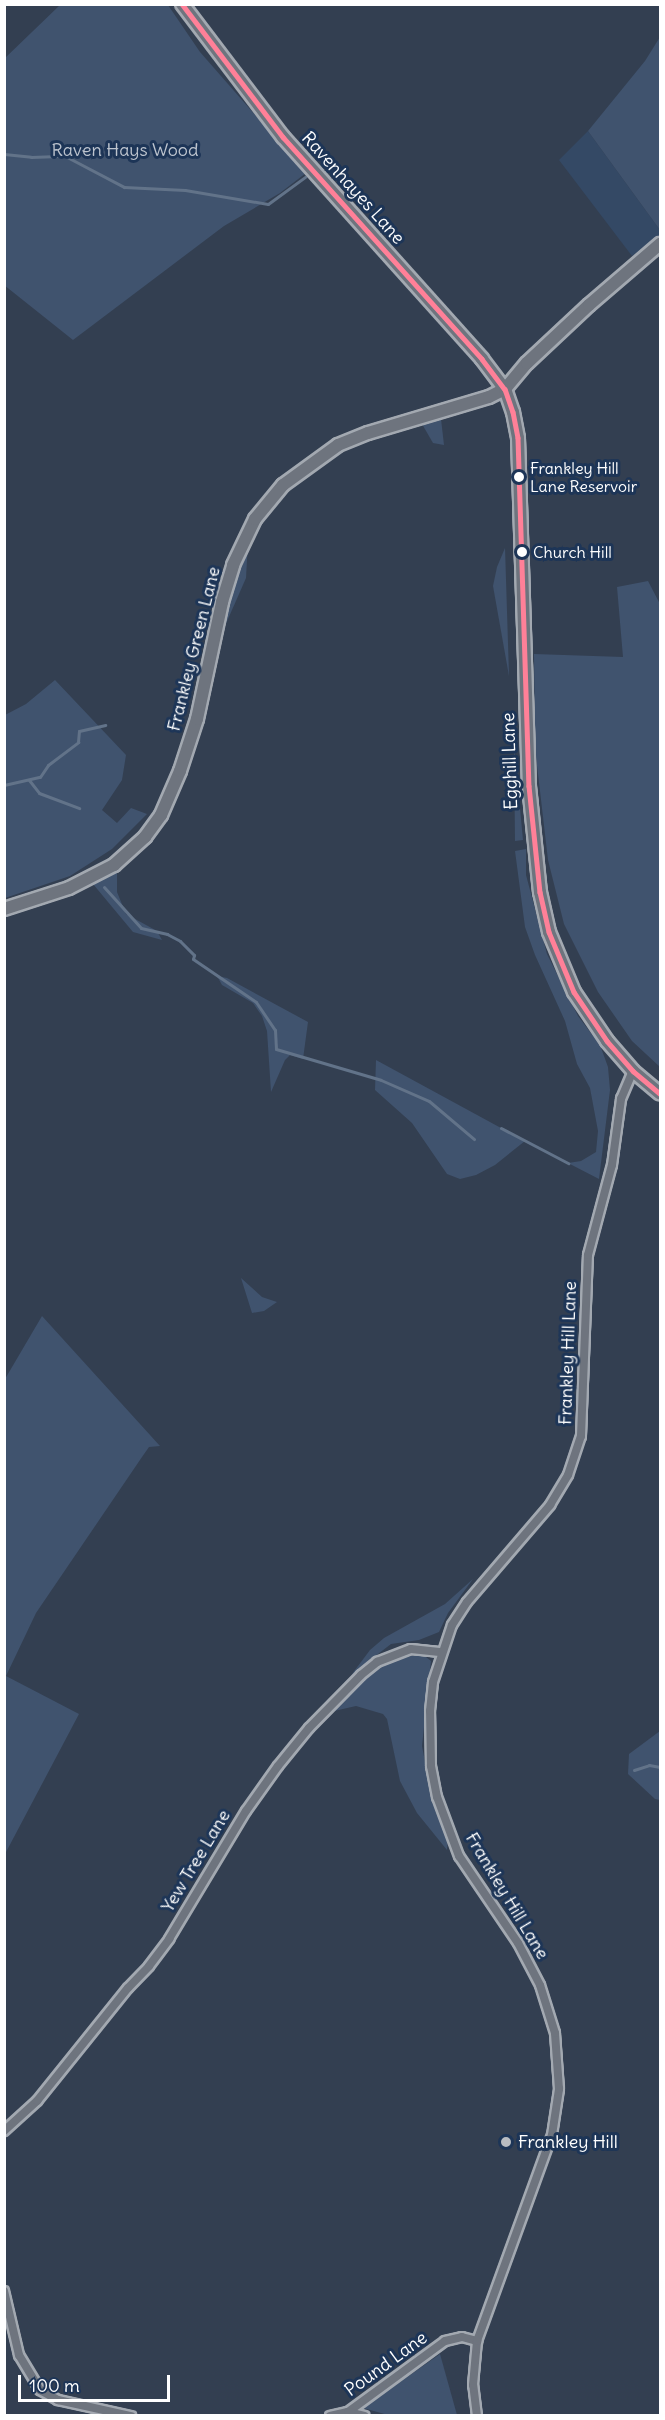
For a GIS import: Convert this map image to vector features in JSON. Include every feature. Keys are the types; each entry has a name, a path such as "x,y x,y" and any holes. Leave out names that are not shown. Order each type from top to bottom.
{"street":[{"name":"Ravenhayes Lane","path":"182,4 283,137 482,359 505,389"},
{"path":"505,389 527,363 589,305 660,244"},
{"name":"Frankley Green Lane","path":"4,909 69,888 114,865 145,837 161,815 180,771 197,719 222,602 233,566 255,519 284,485 338,445 368,433 489,397 505,389"},
{"name":"Egghill Lane","path":"505,389 513,411 518,438 529,786 540,892 549,933 574,992 607,1041 633,1071 660,1094"},
{"name":"Frankley Hill Lane","path":"477,2415 473,2385 477,2341 551,2139 559,2088 555,2034 540,1985 518,1943 459,1856 437,1797 431,1766 430,1711 433,1682 452,1624 467,1602 550,1505 568,1475 581,1436 588,1255 612,1165 621,1099 633,1071"},
{"name":"Yew Tree Lane","path":"4,2131 37,2102 128,1988 149,1966 169,1939 246,1811 309,1728 361,1675 378,1662 411,1649 442,1652"},
{"path":"4,2291 19,2355 40,2390 58,2400 131,2415"},
{"name":"Pound Lane","path":"348,2412 445,2341 462,2337 477,2341"},
{"name":"Pound Lane","path":"330,2415 348,2412 365,2415"}],"shaded area":[{"path":"588,131 660,230 660,236 632,256 559,160"}],"green space":[{"name":"Raven Hays Wood","path":"60,5 168,5 200,52 306,173 280,193 224,226 73,340 4,285 5,58"},
{"path":"660,37 660,230 588,131 645,61"},
{"path":"441,419 444,445 433,443 422,424"},
{"path":"248,542 246,578 221,635 238,567"},
{"path":"505,548 509,676 493,586 497,567"},
{"path":"648,581 660,604 660,1067 632,1041 598,992 564,924 548,860 535,748 534,654 623,657 617,587"},
{"path":"55,680 126,755 122,780 102,810 117,823 131,808 147,814 112,849 70,876 5,898 5,715 26,704"},
{"path":"514,745 523,840 515,841"},
{"path":"526,849 526,875 547,954 578,1016 600,1045 608,1067 610,1090 599,1179 568,1163 581,1161 596,1152 598,1131 590,1088 577,1064 565,1021 525,927 515,851"},
{"path":"117,870 117,892 126,914 157,931 162,940 133,932 93,884"},
{"path":"217,976 227,978 308,1022 303,1059 290,1055 285,1060 271,1092 267,1031 262,1016 253,1003 222,985"},
{"path":"376,1060 525,1141 495,1165 476,1175 460,1179 447,1174 412,1123 375,1090"},
{"path":"241,1278 262,1297 277,1302 264,1311 252,1313"},
{"path":"42,1316 160,1446 149,1447 36,1613 6,1676 79,1714 5,1854 5,1379"},
{"path":"473,1579 448,1613 439,1632 419,1640 391,1644 352,1674 370,1650 384,1638 445,1604"},
{"path":"421,1653 431,1661 422,1746 432,1799 448,1839 447,1850 417,1813 400,1781 387,1719 383,1714 356,1706 334,1711 364,1679 388,1663"},
{"path":"660,1731 660,1800 655,1799 628,1774 629,1754"},
{"path":"440,2354 457,2415 388,2415 363,2408"}],"waterway":[{"path":"4,154 31,157 65,156 124,187 185,190 268,204 305,177"},
{"path":"4,785 40,777 48,765 78,742 79,731 105,725"},
{"path":"29,780 39,793 79,808"},
{"path":"104,887 141,928 167,934 180,941 194,955 193,959 256,1002 275,1030 276,1049 381,1080 429,1101 474,1139"},
{"path":"501,1128 568,1163"},
{"path":"634,1770 649,1765 660,1767"}],"transit line":[{"path":"182,4 283,137 482,359 505,389 513,412 518,438 529,786 540,892 549,932 574,992 607,1041 633,1071 660,1094"}],"place":[{"name":"Frankley Hill Lane Reservoir","path":"519,477"},
{"name":"Church Hill","path":"522,552"},
{"name":"Frankley Hill","path":"506,2142"}]}
